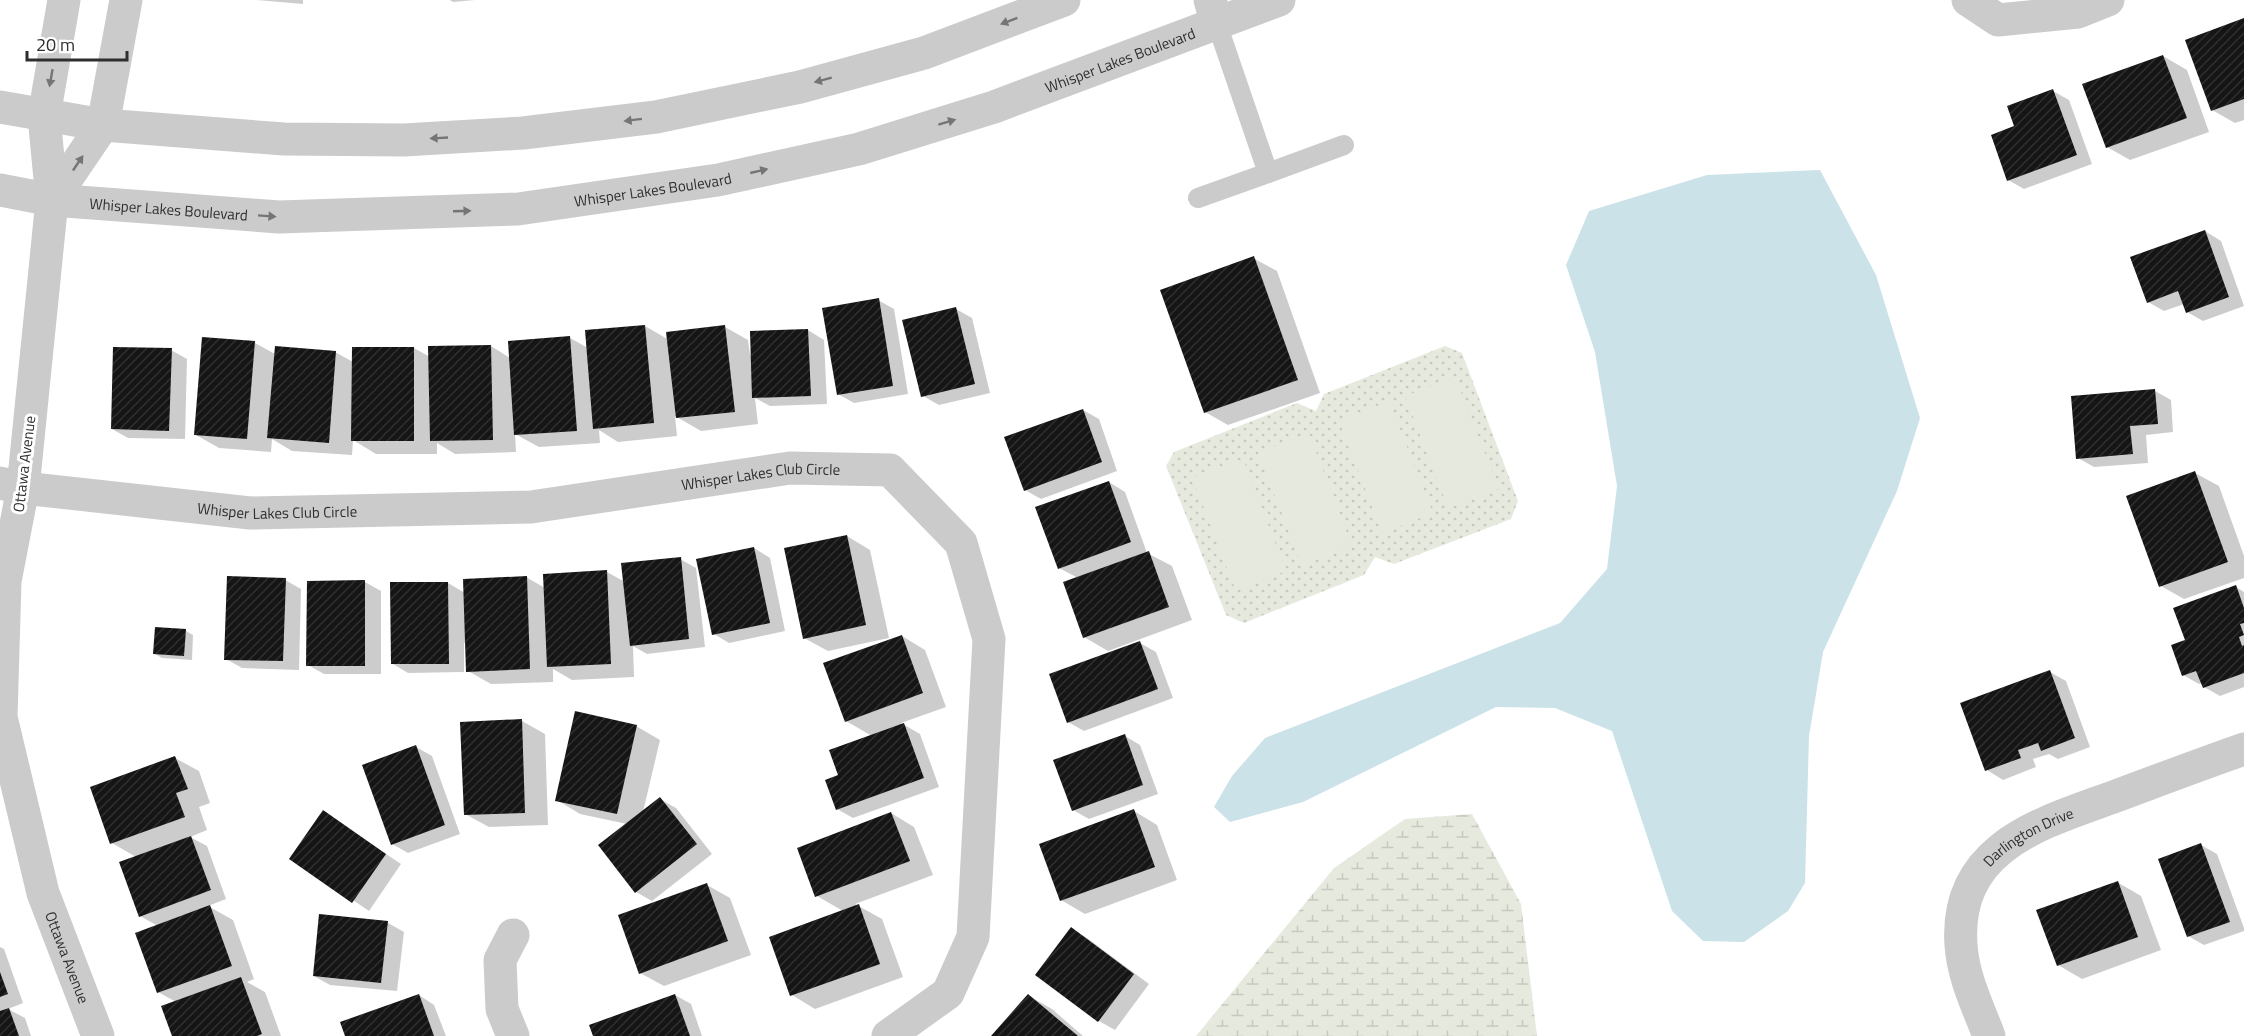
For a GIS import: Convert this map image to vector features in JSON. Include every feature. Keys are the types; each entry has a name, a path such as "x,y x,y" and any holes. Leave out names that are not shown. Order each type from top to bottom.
{"street":[{"name":"Ottawa Avenue","path":"64,0 44,116 52,200 11,485 5,581 1,717 43,893 98,1036"},
{"name":"Ottawa Avenue","path":"52,200 103,125 126,0"},
{"path":"0,107 103,125 284,139 404,140 522,133 657,117 800,87 924,53 1064,0"},
{"name":"Whisper Lakes Boulevard","path":"0,190 52,200 279,217 518,209 718,180 859,149 983,111 1214,12 1279,0"},
{"path":"1968,0 1998,20 2078,12 2108,0"},
{"name":"Whisper Lakes Club Circle","path":"11,485 250,513 519,508 790,468 890,470 962,543 989,639 973,937 948,993 888,1036"},
{"name":"Darlington Drive","path":"1989,1036 1963,963 1961,925 1971,888 1980,870 1993,855 2007,842 2043,823 2244,749"},
{"path":"513,935 500,960 502,1009 513,1036"}],"lane":[{"path":"1214,12 1268,173"},
{"path":"1198,198 1344,145"}],"green space":[{"path":"1445,346 1462,353 1518,501 1511,519 1394,564 1375,557 1364,575 1244,623 1226,615 1166,466 1174,452 1297,403 1316,411 1324,394"},
{"path":"1455,377 1499,489 1448,508 1405,396"},
{"path":"1389,401 1433,513 1382,533 1339,421"},
{"path":"1309,433 1352,546 1302,565 1258,453"},
{"path":"1243,459 1286,571 1236,591 1192,478"},
{"path":"1472,814 1521,904 1537,1036 1196,1036 1334,868 1405,819"}],"water":[{"path":"1820,170 1876,275 1920,418 1897,491 1823,652 1809,736 1805,883 1788,911 1744,942 1703,941 1672,911 1612,731 1555,708 1496,707 1303,802 1230,822 1214,807 1232,776 1265,738 1560,623 1607,569 1617,486 1595,352 1566,265 1589,211 1707,175"}],"building":[{"path":"2244,18 2244,99 2211,111 2185,40"},
{"path":"2163,55 2187,118 2106,148 2082,84"},
{"path":"2053,89 2077,155 2007,181 1991,135 2014,126 2007,106"},
{"path":"2205,230 2229,297 2186,313 2178,291 2147,303 2130,257"},
{"path":"1254,256 1298,380 1204,413 1160,290"},
{"path":"879,298 893,386 837,395 822,308"},
{"path":"956,307 975,384 921,397 902,320"},
{"path":"645,325 654,423 593,429 585,330"},
{"path":"725,325 735,412 676,418 666,332"},
{"path":"808,329 811,396 752,398 750,331"},
{"path":"570,336 577,431 514,435 508,341"},
{"path":"202,337 255,341 247,439 194,435"},
{"path":"491,345 493,440 430,441 428,346"},
{"path":"275,346 336,351 329,443 267,438"},
{"path":"113,347 172,348 169,431 111,429"},
{"path":"352,347 414,347 414,441 351,441"},
{"path":"2155,389 2158,424 2130,426 2133,454 2076,459 2071,396"},
{"path":"1083,409 1102,462 1024,491 1004,437"},
{"path":"2195,471 2228,562 2159,587 2126,496"},
{"path":"1109,481 1131,542 1058,569 1035,507"},
{"path":"847,535 866,625 803,639 784,548"},
{"path":"754,547 770,623 712,635 696,559"},
{"path":"1149,551 1169,607 1083,638 1063,582"},
{"path":"681,557 689,639 630,646 621,563"},
{"path":"607,570 611,664 547,667 543,574"},
{"path":"227,576 286,578 283,661 224,660"},
{"path":"527,576 530,669 466,672 463,579"},
{"path":"365,580 365,666 306,666 307,581"},
{"path":"390,582 448,582 449,664 391,664"},
{"path":"2236,585 2244,608 2244,623 2240,624 2244,635 2239,637 2242,646 2244,645 2244,673 2203,688 2196,671 2182,676 2171,645 2185,640 2173,608"},
{"path":"155,627 186,629 184,656 153,654"},
{"path":"902,635 923,693 845,722 823,663"},
{"path":"1140,641 1158,689 1067,723 1049,674"},
{"path":"2050,670 2075,738 2041,751 2038,743 2018,750 2021,758 1985,771 1960,703"},
{"path":"575,711 637,725 617,814 555,801"},
{"path":"522,719 525,813 464,815 460,722"},
{"path":"904,723 924,778 836,810 825,780 838,775 829,750"},
{"path":"1125,734 1143,785 1072,811 1053,760"},
{"path":"416,745 445,825 391,845 362,765"},
{"path":"175,756 188,789 176,793 185,817 110,844 90,787"},
{"path":"660,797 697,844 635,893 598,845"},
{"path":"1134,809 1155,867 1060,901 1039,844"},
{"path":"323,810 386,854 352,903 289,859"},
{"path":"891,812 910,861 815,897 797,848"},
{"path":"191,836 211,890 139,917 119,862"},
{"path":"2201,843 2230,922 2187,937 2158,859"},
{"path":"2118,881 2138,937 2057,966 2036,910"},
{"path":"707,883 728,941 639,974 618,915"},
{"path":"859,904 880,964 790,996 769,937"},
{"path":"210,905 232,966 157,993 135,933"},
{"path":"319,914 388,921 381,983 313,976"},
{"path":"1071,927 1134,974 1098,1022 1035,975"},
{"path":"0,972 8,994 0,997"},
{"path":"241,977 262,1034 257,1036 172,1036 161,1006"},
{"path":"419,994 434,1036 345,1036 340,1022"},
{"path":"675,994 690,1036 593,1036 589,1025"},
{"path":"1028,994 1078,1036 991,1036"},
{"path":"9,1008 19,1036 0,1036 0,1011"}]}
